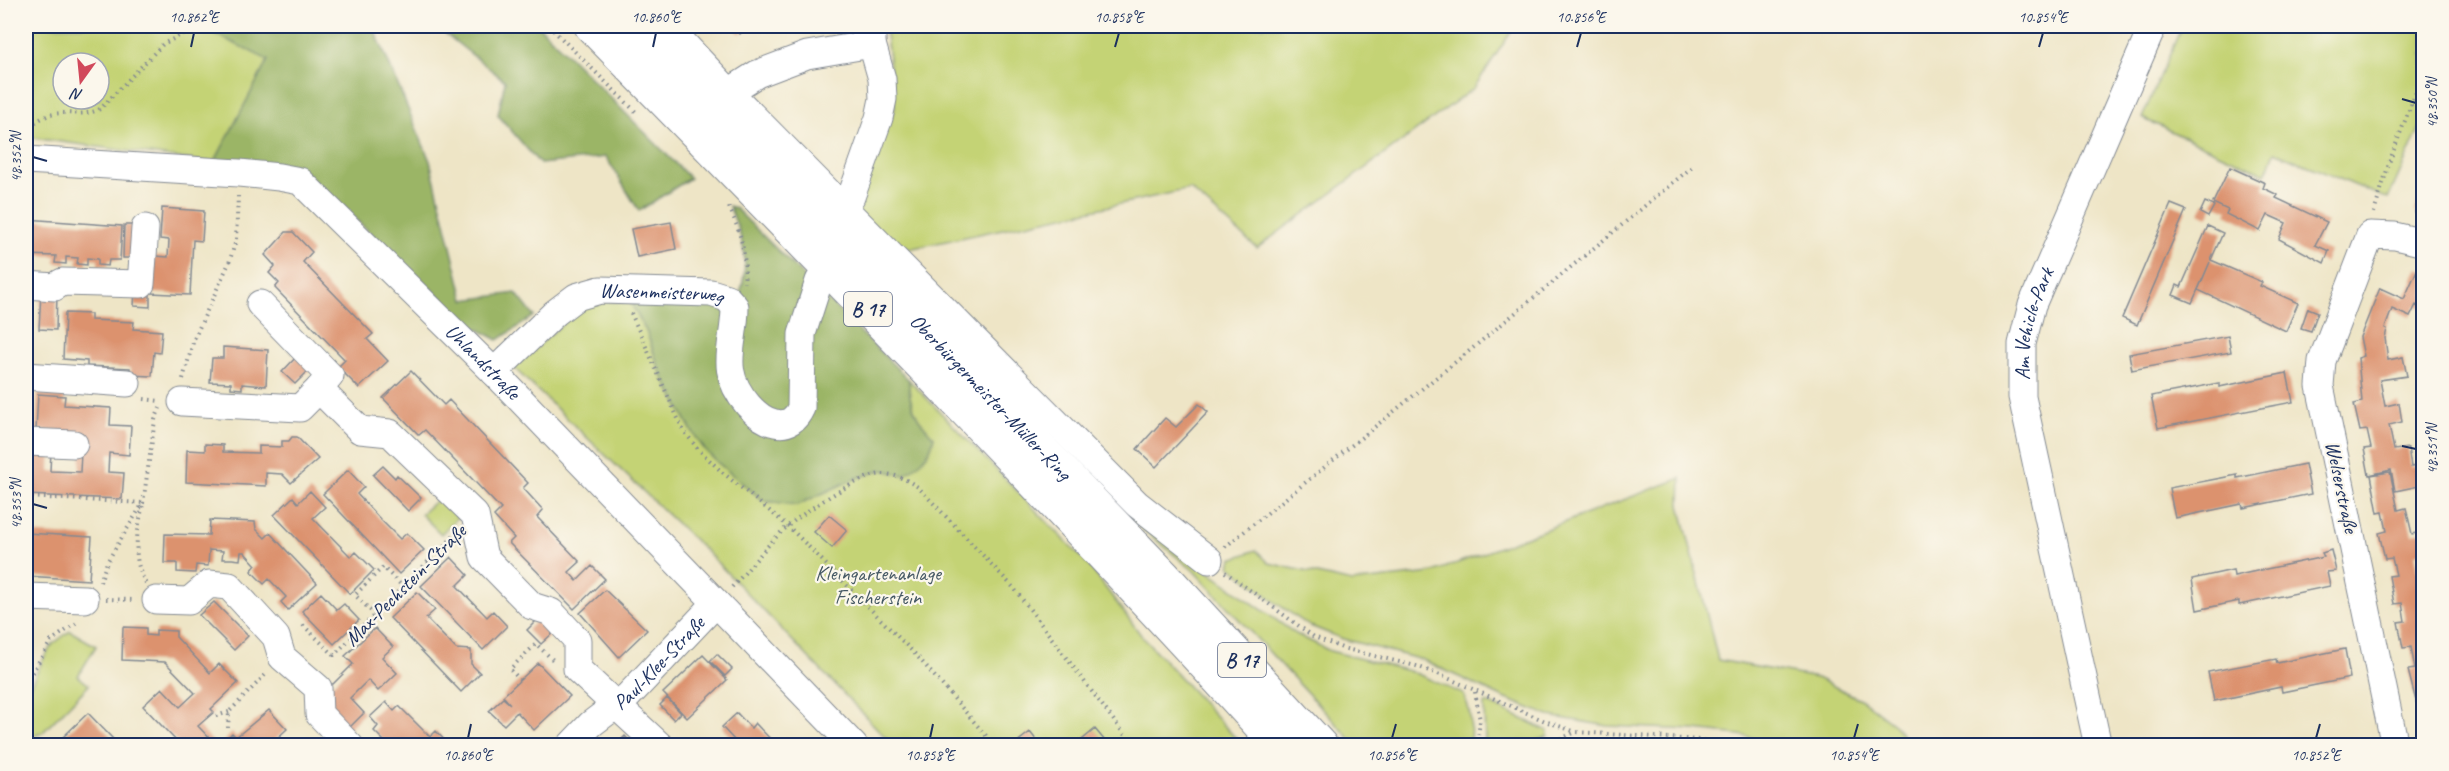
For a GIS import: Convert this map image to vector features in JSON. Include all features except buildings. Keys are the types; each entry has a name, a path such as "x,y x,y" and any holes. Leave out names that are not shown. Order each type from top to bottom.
{"highway":[{"name":"Oberbürgermeister-Müller-Ring","path":"591,26 849,289 1134,586 1279,746"},
{"name":"Oberbürgermeister-Müller-Ring","path":"632,26 1147,558 1321,746"}],"street":[{"path":"667,26 729,92 1137,504 1209,560"},
{"name":"Am Vehicle-Park","path":"2098,746 2022,398 2022,344 2032,305 2153,26"},
{"path":"729,92 757,74 807,55 872,35 882,79 883,99 879,118 851,197"},
{"name":"Uhlandstraße","path":"26,160 239,173 300,181 494,372 854,746"},
{"path":"26,285 55,287 62,282 141,284 145,228"},
{"path":"2370,235 2395,236 2424,243"},
{"name":"Welserstraße","path":"2370,235 2322,362 2320,386 2395,746"},
{"name":"Wasenmeisterweg","path":"494,372 555,313 576,297 600,290 711,293 727,298 735,307 729,367 733,382 743,400 755,413 767,421 778,424 788,423 796,417 801,408 802,334 819,281"},
{"path":"179,394 300,408 319,389 330,376 260,304"},
{"path":"26,376 127,383"},
{"name":"Max-Pechstein-Straße","path":"319,389 360,430 390,433 475,515 484,556 532,606 551,612 577,640 577,669 660,746"},
{"path":"26,441 74,444"},
{"path":"155,600 189,601 209,584 229,586 276,637 282,657 318,688 319,714 350,746"},
{"path":"26,597 91,600"},
{"name":"Paul-Klee-Straße","path":"570,746 591,724 618,706 716,603"}],"path":[{"path":"26,160 33,124 48,114 92,113 100,110 163,44 199,26"},
{"path":"549,26 641,118"},
{"path":"2370,235 2381,188 2424,71"},
{"path":"1692,167 1468,352 1209,560 1314,637 1342,648 1416,666 1576,732 1700,740 1742,746"},
{"path":"179,394 194,339 229,263 236,240 239,173"},
{"path":"722,199 729,206 740,229 746,261 744,288 735,307"},
{"path":"624,290 633,317 683,430 722,472 788,526 917,656 995,746"},
{"path":"91,600 155,600 139,572 135,547 155,420 164,401 140,399 127,383"},
{"path":"716,603 788,526 829,497 859,481 882,474 904,478 918,488 1013,587 1133,746"},
{"path":"26,497 143,503"},
{"path":"26,683 51,641 91,600 107,562 143,503"},
{"name":"Max-Pechstein-Straße","path":"303,625 334,655 475,515"},
{"path":"375,615 355,595 383,567 404,588"},
{"path":"520,680 510,669 536,644 552,660 577,657"},
{"path":"216,716 229,712 282,657"},
{"path":"1475,692 1480,721 1477,746"},
{"path":"228,728 229,712"},
{"path":"1544,746 1576,732"}],"green space":[{"path":"26,26 247,26 268,60 214,163 26,137"},
{"path":"199,26 373,26 430,161 464,300 516,293 534,316 498,340 469,324 304,172 214,163 268,60"},
{"path":"436,26 539,26 690,178 639,211 606,157 540,164 498,115 505,81"},
{"path":"885,26 1515,26 1474,88 1257,248 1190,189 895,252 851,207 895,108"},
{"path":"2182,26 2423,26 2423,121 2388,199 2275,152 2265,174 2142,118"},
{"path":"729,206 735,208 909,380 910,397 915,412 934,437 924,459 904,475 882,470 854,479 797,505 764,501 717,462 705,450 692,431 661,373 647,333 631,303 735,306 745,268 739,232"},
{"name":"Kleingartenanlage Fischerstein","path":"604,301 631,303 647,333 661,373 692,431 705,450 717,462 764,501 797,505 854,479 882,470 904,475 934,437 915,412 910,397 909,380 1087,563 1141,635 1242,745 893,745 709,554 514,368 581,307"},
{"path":"1040,426 1209,572 1296,634 1330,651 1413,672 1463,694 1471,726 1470,745 1356,745 1193,570 1139,526"},
{"path":"1681,478 1680,505 1718,660 1817,678 1862,700 1895,725 1909,745 1780,745 1740,735 1694,730 1608,726 1549,716 1504,698 1423,660 1343,639 1308,625 1230,566 1232,559 1256,550 1269,563 1352,582 1431,573"},
{"path":"439,498 458,517 441,534 421,514"},
{"path":"70,631 96,646 78,676 89,685 42,733 33,736 26,734 26,694 46,654 53,644"},
{"path":"1484,704 1490,704 1548,731 1548,736 1525,745 1485,745"}]}
